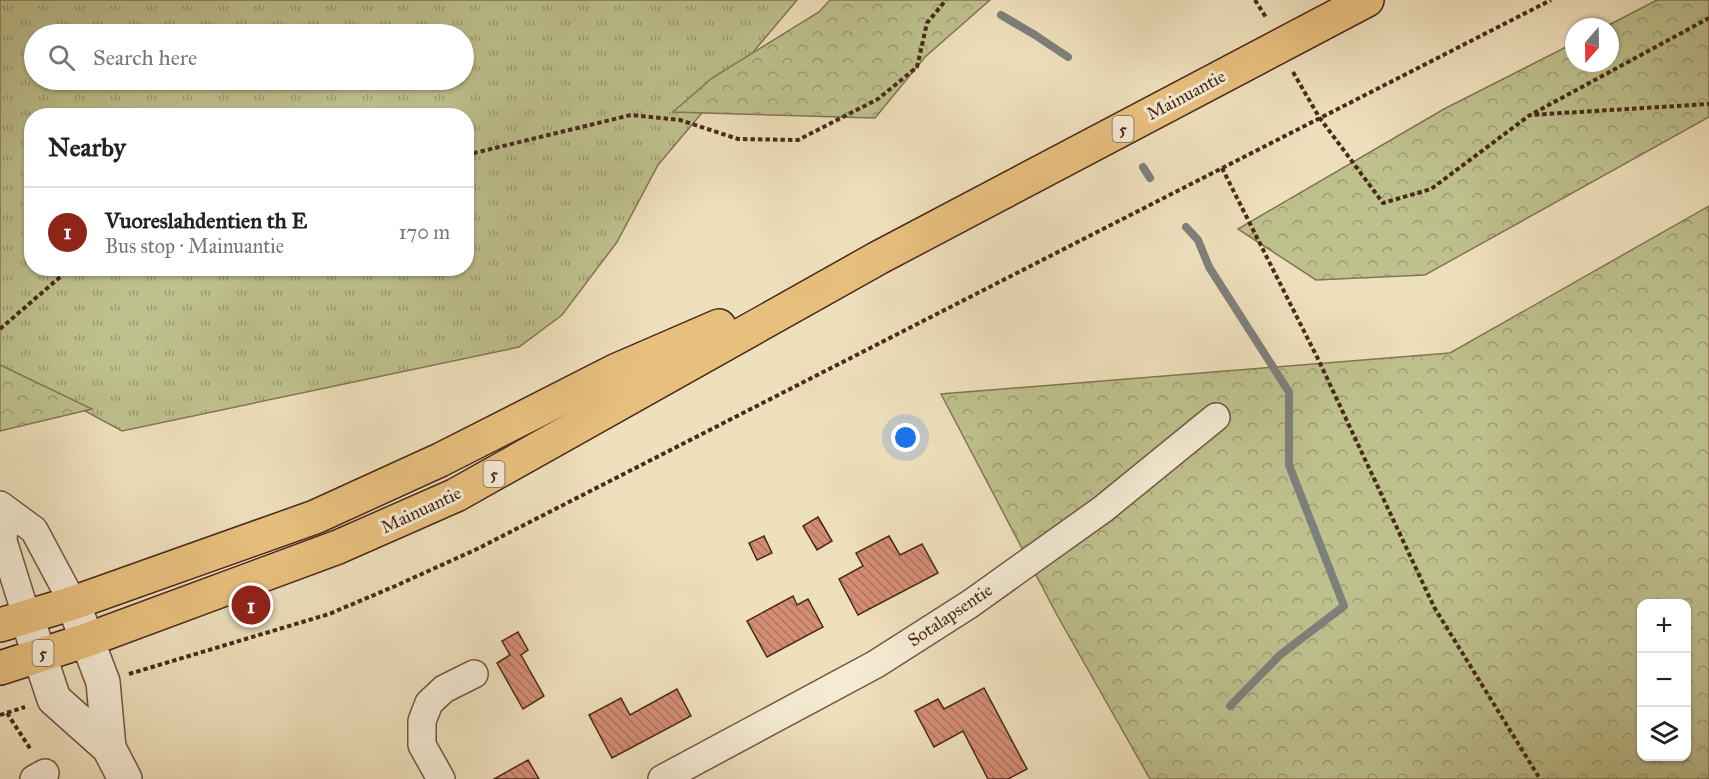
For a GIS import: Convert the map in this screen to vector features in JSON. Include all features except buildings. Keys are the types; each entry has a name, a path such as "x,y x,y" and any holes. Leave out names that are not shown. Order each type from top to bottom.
{"highway":[{"name":"Mainuantie","path":"0,668 87,640 338,548 456,495 878,258 1367,0"},
{"name":"Mainuantie","path":"13,621 73,603 315,517 440,460 615,372 878,258"}],"street":[{"name":"Sotalapsentie","path":"662,779 876,664 960,610 1103,509 1216,417"},
{"path":"3,507 34,530 73,603 103,682 109,748"},
{"path":"3,507 3,541 13,621 39,654 54,699 109,748 125,779"},
{"path":"441,779 422,745 422,721 429,703 444,689 474,674"}],"path":[{"path":"474,153 631,115 680,120 738,140 798,140 878,99 917,67 927,23 946,0"},
{"path":"1256,0 1268,20"},
{"path":"103,682 329,614 477,549 1551,0"},
{"path":"1291,67 1319,117 1383,203 1431,189 1530,115 1709,18"},
{"path":"1530,115 1709,104"},
{"path":"1222,168 1319,361 1434,607 1540,779"},
{"path":"0,329 61,276"},
{"path":"0,715 54,699"},
{"path":"7,712 40,776"}],"green space":[{"path":"0,0 797,0 658,165 617,242 562,315 519,347 122,431 0,365"},
{"path":"830,0 990,0 925,57 875,118 673,112 712,78 819,12"},
{"path":"1657,0 1709,0 1709,117 1425,275 1316,280 1238,229 1444,109 1565,48 1565,72 1619,72 1619,20"},
{"path":"1709,206 1709,779 1150,779 1057,615 941,394 1450,353"},
{"path":"0,365 92,409 0,431"}],"waterway":[{"path":"1001,15 1068,57"},
{"path":"1143,167 1150,178"},
{"path":"1186,227 1198,240 1209,267 1289,392 1289,465 1344,606 1280,655 1230,706"}],"place":[{"name":"Vuoreslahdentien th E","path":"251,605"}]}
